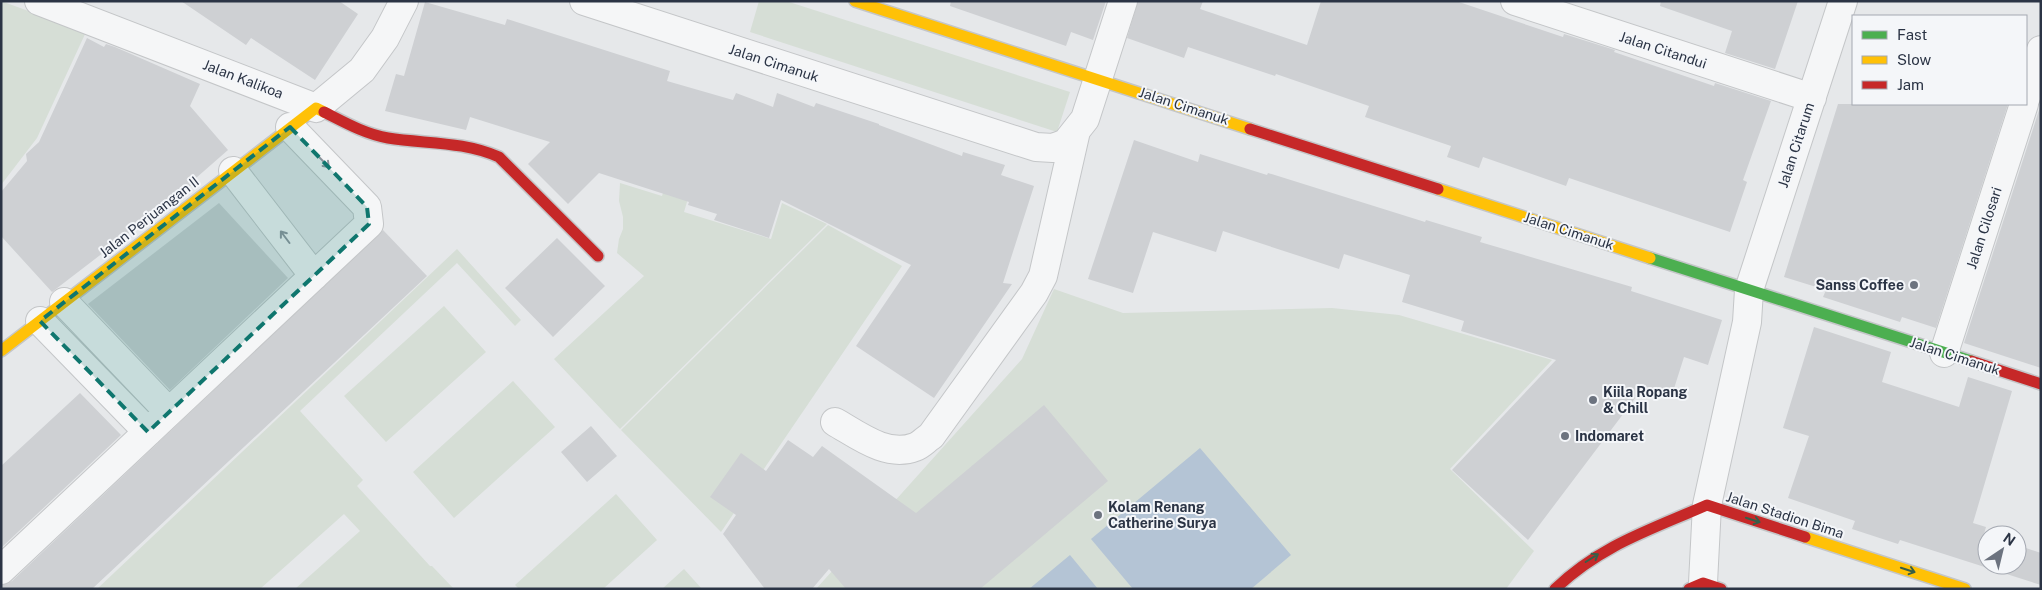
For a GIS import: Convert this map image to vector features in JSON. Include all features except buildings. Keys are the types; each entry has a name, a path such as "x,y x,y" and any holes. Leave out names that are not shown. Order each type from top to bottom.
{"street":[{"path":"404,1 385,38 362,70 316,108 348,123 388,138 484,149 499,156 598,256"},
{"name":"Jalan Cimanuk","path":"584,1 1036,147 1054,148 1066,143 1085,119 1098,78"},
{"name":"Jalan Cimanuk","path":"855,1 909,10 1098,78 2041,384"},
{"path":"1098,78 1122,1"},
{"name":"Jalan Citandui","path":"1515,1 1812,98"},
{"name":"Jalan Citarum","path":"1704,587 1707,505 1747,322 1749,290 1843,1"},
{"name":"Jalan Kalikoa","path":"53,4 316,108"},
{"path":"2027,94 2041,50"},
{"name":"Jalan Cilosari","path":"1944,353 2024,105"},
{"name":"Jalan Perjuangan II","path":"1,352 316,108"},
{"path":"1,570 369,224 367,207 290,127"},
{"path":"835,422 881,447 899,450 916,447 931,436 1034,293 1043,276 1076,131"},
{"path":"233,171 314,276"},
{"path":"64,302 169,412"},
{"path":"40,320 148,432"},
{"name":"Jalan Stadion Bima","path":"1555,589 1569,574 1629,536 1707,505 1964,589"}],"highlighted area":[{"path":"290,127 367,207 369,224 148,432 40,321"}],"shaded area":[{"path":"1,1 86,32 37,138 1,185"},
{"path":"759,1 786,1 1070,92 1057,132 750,32"},
{"path":"668,177 692,185 684,212 771,239 782,203 827,224 620,429 554,359 644,276 617,253 623,229 623,217 619,201 620,183 662,196"},
{"path":"828,225 902,266 721,532 621,430"},
{"path":"457,249 521,320 515,326 457,263 300,411 363,480 357,486 430,566 454,589 295,589 360,531 344,514 260,589 97,589"},
{"path":"1054,289 1123,313 1332,308 1399,315 1552,360 1450,469 1534,551 1506,589 816,589 1022,359"},
{"path":"444,306 486,352 386,442 344,396"},
{"path":"513,381 555,427 454,518 413,472"},
{"path":"616,494 657,540 603,589 519,589 515,585"},
{"path":"684,569 702,589 662,589"}],"water":[{"path":"1200,448 1291,555 1251,589 1133,589 1091,539"},
{"path":"1070,555 1098,589 1029,589"}],"traffic: fast":[{"path":"1650,258 1971,361"}],"traffic: slow":[{"path":"855,1 1250,129"},
{"path":"1,351 316,108 324,112"},
{"path":"1438,189 1650,258"},
{"path":"1805,537 1965,589"}],"traffic: jam":[{"path":"324,112 371,134 402,140 472,148 499,157 598,256"},
{"path":"1250,129 1438,189"},
{"path":"1971,361 2041,384"},
{"path":"1555,589 1572,574 1608,550 1646,531 1707,505 1805,537"},
{"path":"1689,589 1703,583 1721,589"}],"place":[{"name":"Sanss Coffee","path":"1914,285"},
{"name":"Kiila Ropang & Chill","path":"1593,400"},
{"name":"Indomaret","path":"1565,436"},
{"name":"Kolam Renang Catherine Surya","path":"1098,515"}]}
